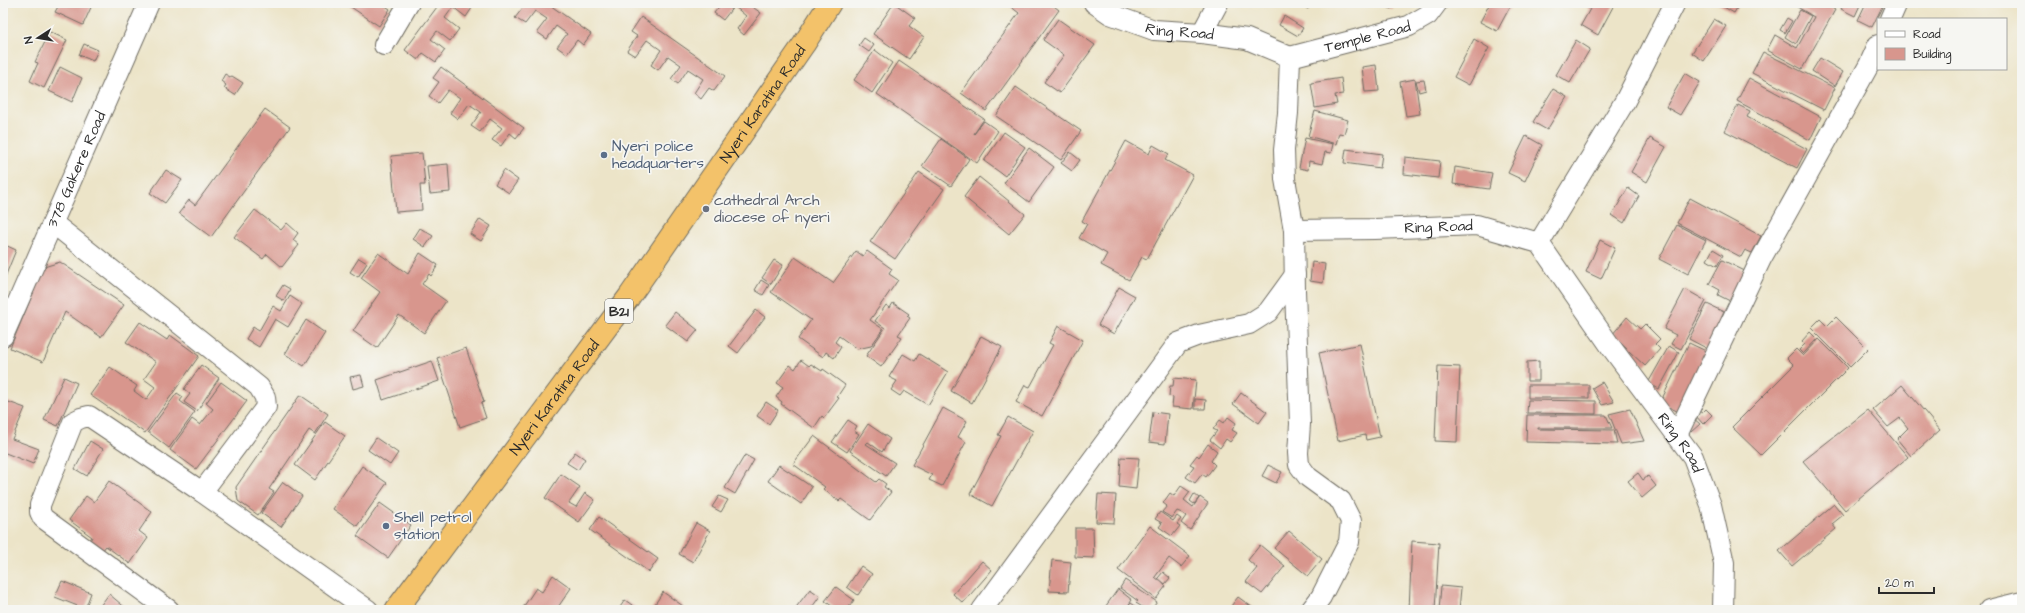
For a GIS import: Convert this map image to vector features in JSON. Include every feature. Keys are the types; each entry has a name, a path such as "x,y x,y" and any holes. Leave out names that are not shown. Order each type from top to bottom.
{"highway":[{"name":"Nyeri Karatina Road","path":"396,610 629,297 804,44 830,3"}],"street":[{"name":"378 Gakere Road","path":"3,336 54,224 149,3"},
{"path":"384,45 409,3"},
{"name":"Ring Road","path":"1094,3 1110,14 1154,30 1202,33 1247,39 1290,57"},
{"path":"1202,33 1218,3"},
{"name":"Temple Road","path":"1290,57 1409,26 1428,15 1437,3"},
{"path":"1539,244 1625,101 1675,3"},
{"path":"1890,18 1897,3"},
{"path":"1676,435 1761,259 1869,65 1877,47"},
{"path":"1290,57 1288,114 1284,150 1285,179 1294,230 1300,424 1298,453 1299,465 1308,477 1341,501 1351,521 1349,542 1321,597 1311,610"},
{"path":"54,224 259,387 265,397 266,407 202,492"},
{"name":"Ring Road","path":"1294,230 1375,229 1477,225 1539,244 1692,457 1711,505 1724,563 1723,610"},
{"path":"982,610 1178,344 1199,335 1221,332 1248,324 1268,312 1295,276"},
{"path":"169,610 43,518 40,512 40,505 73,422 81,418 89,416 202,492 368,610"},
{"path":"1989,610 2022,602"}],"building":[{"path":"60,3 93,3 83,25 55,12"},
{"path":"345,3 385,3 384,5 390,9 379,26"},
{"path":"440,3 465,3 472,8 466,17 453,7 445,18 459,29 450,41 437,31 431,39 445,50 436,62 423,53 418,60 405,50"},
{"path":"523,3 547,3 591,34 583,45 577,40 567,54 557,47 567,34 556,26 547,39 537,32 547,19 535,11 525,24 515,18 525,5"},
{"path":"722,3 747,3 761,13 744,35 737,29 746,16 734,6 723,20 714,13"},
{"path":"894,3 915,18 909,26 924,37 909,59 873,34"},
{"path":"1006,3 1050,3 1059,10 986,111 961,93 1019,13"},
{"path":"1297,3 1312,3 1308,9"},
{"path":"1380,3 1394,3 1391,9"},
{"path":"1490,3 1512,3 1497,31 1480,22"},
{"path":"1585,3 1615,3 1598,35 1581,25 1590,9 1584,5"},
{"path":"1717,3 1740,3 1734,13"},
{"path":"1795,3 1835,3 1832,8 1835,10 1802,69 1767,50 1775,35 1797,48 1814,17 1794,5"},
{"path":"1844,3 1861,3 1855,16 1841,9"},
{"path":"1866,3 1884,3 1872,27 1858,20"},
{"path":"1800,10 1811,16 1796,44 1785,37"},
{"path":"1284,16 1303,28 1298,36 1279,25"},
{"path":"641,17 725,76 714,91 709,88 701,99 694,93 703,79 688,69 678,84 671,79 681,65 668,56 658,70 651,65 661,50 647,40 635,56 627,51 637,36 631,32"},
{"path":"1787,18 1792,21 1785,33 1780,30"},
{"path":"1058,19 1095,45 1060,93 1044,82 1064,55 1043,40"},
{"path":"1714,19 1726,26 1704,61 1692,53"},
{"path":"50,32 67,40 44,88 30,81 38,63 35,62"},
{"path":"864,38 874,45 869,52 859,45"},
{"path":"1474,39 1489,48 1469,85 1454,77"},
{"path":"1576,40 1590,49 1570,83 1556,75"},
{"path":"84,44 98,50 93,61 79,55"},
{"path":"875,50 892,63 872,93 854,80"},
{"path":"1763,52 1835,88 1824,110 1752,73"},
{"path":"1820,58 1843,72 1835,86 1812,71"},
{"path":"899,61 984,119 974,134 984,121 998,131 977,163 877,94"},
{"path":"1376,65 1379,91 1365,92 1362,67"},
{"path":"60,67 82,78 72,102 49,91"},
{"path":"441,67 524,128 516,138 510,133 501,146 492,140 502,128 490,119 480,132 471,126 481,112 469,104 458,119 450,113 460,98 448,90 438,103 429,96 439,82 433,78"},
{"path":"1685,73 1700,82 1680,115 1666,107"},
{"path":"225,74 230,77 232,76 243,83 235,95 224,88 226,85 221,81"},
{"path":"1341,78 1343,94 1335,95 1337,104 1315,108 1311,83"},
{"path":"1749,78 1821,117 1810,140 1737,101"},
{"path":"1415,79 1420,114 1406,116 1400,82"},
{"path":"1424,80 1426,90 1419,92 1416,81"},
{"path":"1016,87 1081,131 1061,160 996,116"},
{"path":"1553,89 1567,97 1547,130 1533,122"},
{"path":"1738,105 1750,111 1747,117 1807,149 1797,168 1725,131"},
{"path":"265,109 290,127 211,237 179,213 189,200 195,205"},
{"path":"1315,111 1348,120 1344,134 1339,133 1336,144 1308,136"},
{"path":"1004,132 1025,147 1005,176 984,161"},
{"path":"1526,136 1542,145 1525,181 1508,173"},
{"path":"1305,138 1333,144 1331,153 1325,152 1322,164 1309,161 1308,170 1299,168"},
{"path":"1650,138 1666,147 1647,182 1631,172"},
{"path":"941,139 969,159 951,186 922,166"},
{"path":"1126,141 1149,154 1153,145 1169,154 1165,160 1193,175 1147,259 1142,257 1129,280 1101,265 1107,254 1079,238 1087,224 1082,221"},
{"path":"1029,148 1054,167 1029,202 1004,183"},
{"path":"1346,149 1382,154 1380,168 1344,163"},
{"path":"1070,152 1080,160 1072,171 1061,163"},
{"path":"422,153 425,185 420,185 422,210 396,212 391,156"},
{"path":"1405,157 1440,161 1438,178 1404,174"},
{"path":"448,164 450,192 430,194 427,166"},
{"path":"1455,167 1492,173 1489,189 1453,184"},
{"path":"166,170 182,180 165,203 150,193"},
{"path":"504,170 518,180 509,193 495,184"},
{"path":"919,172 944,189 895,259 870,242"},
{"path":"979,177 1025,214 1009,234 964,197"},
{"path":"1628,188 1639,196 1624,223 1612,215"},
{"path":"1690,198 1761,236 1752,253 1745,250 1741,257 1677,223"},
{"path":"255,210 281,230 287,223 298,233 293,240 299,245 282,267 267,254 263,259 234,237"},
{"path":"480,219 491,226 481,241 470,234"},
{"path":"1677,225 1706,240 1688,274 1659,259"},
{"path":"420,228 433,236 425,247 413,239"},
{"path":"1600,240 1615,248 1601,279 1586,272"},
{"path":"3,244 16,250 3,282"},
{"path":"1713,249 1723,255 1717,266 1707,260"},
{"path":"856,251 863,256 867,251 892,269 889,274 898,280 870,320 883,329 871,346 857,349 839,336 835,342 841,347 834,358 826,352 823,357 798,339 811,320 771,292 795,257 833,283"},
{"path":"378,253 408,274 420,253 438,265 431,276 429,274 422,284 446,301 424,333 399,315 377,348 353,331 380,292 361,278"},
{"path":"359,258 367,263 358,277 350,272"},
{"path":"774,260 783,265 771,284 762,278"},
{"path":"1722,260 1749,273 1734,303 1718,295 1720,290 1709,284"},
{"path":"60,262 124,305 101,337 65,312 43,362 10,348 44,267"},
{"path":"1312,262 1325,264 1323,283 1310,281"},
{"path":"761,280 769,285 763,295 755,290"},
{"path":"283,285 290,289 284,301 276,296"},
{"path":"1119,287 1135,296 1114,334 1098,325"},
{"path":"1685,289 1706,301 1681,349 1671,344 1676,335 1664,329"},
{"path":"290,296 302,304 288,327 275,319 259,347 246,339 253,327 259,331 273,306 281,311"},
{"path":"893,303 909,314 907,316 910,318 898,335 902,337 881,367 866,356 885,328 875,321 886,305 890,308"},
{"path":"1707,304 1726,313 1708,349 1689,339"},
{"path":"756,310 765,317 738,353 729,346"},
{"path":"675,312 698,330 688,342 665,325"},
{"path":"1627,317 1640,329 1645,324 1660,339 1655,344 1660,349 1645,366 1612,335"},
{"path":"1836,317 1868,349 1850,367 1811,328 1820,319 1827,326"},
{"path":"306,320 325,333 304,366 285,354"},
{"path":"140,322 167,340 170,335 199,356 145,433 90,395 110,367 137,386 134,391 146,400 155,387 144,379 156,362 126,342"},
{"path":"1058,326 1083,340 1042,416 1016,402 1025,385 1030,387 1053,345 1049,343"},
{"path":"1810,332 1817,339 1803,354 1799,350 1805,344 1802,341"},
{"path":"981,336 1002,347 972,403 951,391"},
{"path":"1819,339 1848,368 1761,455 1732,427 1794,365 1787,358 1796,349 1803,356"},
{"path":"1689,343 1708,352 1679,412 1660,403"},
{"path":"1360,344 1380,437 1366,440 1365,435 1338,441 1319,353"},
{"path":"1669,346 1679,352 1659,389 1648,383"},
{"path":"466,348 484,402 481,403 486,418 460,427 437,358"},
{"path":"903,354 915,361 919,354 948,372 928,405 904,391 900,396 891,390 897,381 889,377"},
{"path":"801,360 809,366 811,364 822,371 823,369 845,385 837,397 839,398 824,418 822,416 814,428 781,404 782,402 776,397 783,387 777,383 790,365 795,369"},
{"path":"432,361 439,381 383,400 377,380"},
{"path":"1539,361 1539,381 1527,381 1527,362"},
{"path":"201,365 219,378 197,411 184,402 190,394 184,389"},
{"path":"1438,366 1460,367 1457,442 1435,441"},
{"path":"361,375 364,386 353,389 350,377"},
{"path":"64,377 77,383 58,426 44,420"},
{"path":"1174,378 1196,380 1193,409 1172,407 1173,397 1169,396 1170,386 1173,386"},
{"path":"221,382 247,401 196,469 170,450 192,419 200,425 213,409 206,403"},
{"path":"1602,382 1614,402 1602,405 1592,388"},
{"path":"1528,385 1589,385 1589,398 1528,398"},
{"path":"1902,385 1940,430 1911,456 1897,439 1908,428 1900,418 1888,427 1873,410"},
{"path":"177,393 183,397 180,401 195,412 169,448 148,432"},
{"path":"1241,393 1267,412 1259,423 1233,404"},
{"path":"300,395 328,414 315,434 309,430 269,489 274,492 258,515 238,501 236,487"},
{"path":"1195,399 1206,400 1205,409 1195,409"},
{"path":"3,400 25,408 12,439 39,449 33,464 3,452"},
{"path":"1528,400 1596,401 1596,414 1527,413"},
{"path":"766,402 778,410 769,424 757,416"},
{"path":"943,408 967,421 958,437 966,442 942,486 929,480 932,475 912,465"},
{"path":"1630,409 1644,441 1621,444 1609,414"},
{"path":"1706,409 1712,415 1703,424 1695,415 1699,411 1702,413"},
{"path":"1868,410 1908,457 1845,510 1803,461"},
{"path":"1153,412 1168,414 1165,444 1149,442"},
{"path":"1527,415 1606,415 1612,428 1538,429 1614,430 1617,444 1526,442"},
{"path":"1008,417 1033,431 992,506 970,494 1001,436 998,435"},
{"path":"1228,417 1236,423 1232,430 1237,433 1230,442 1226,439 1220,448 1210,440 1217,431 1213,429 1220,420 1224,423"},
{"path":"1693,418 1700,424 1691,432 1685,426"},
{"path":"848,420 857,426 854,431 859,434 847,452 832,442"},
{"path":"325,422 345,436 315,480 295,465"},
{"path":"868,424 890,439 882,452 868,442 866,444 895,463 886,476 850,451"},
{"path":"814,436 876,482 879,479 886,484 884,487 891,492 870,520 841,499 839,501 823,489 825,487 793,464"},
{"path":"376,438 398,453 390,465 368,450"},
{"path":"90,441 103,449 87,476 75,469"},
{"path":"1208,444 1217,451 1211,461 1215,465 1206,477 1202,474 1195,483 1186,477 1194,466 1190,464 1197,455 1199,457"},
{"path":"575,452 585,459 578,470 567,463"},
{"path":"745,455 754,460 735,494 725,488"},
{"path":"1121,457 1139,458 1136,489 1119,487"},
{"path":"779,465 812,487 801,504 768,481"},
{"path":"1268,465 1282,472 1276,483 1262,476"},
{"path":"362,466 387,483 357,526 333,509"},
{"path":"1638,473 1643,480 1648,476 1656,486 1642,498 1628,481"},
{"path":"561,474 580,487 569,503 576,507 585,493 595,500 579,522 545,498"},
{"path":"109,481 152,512 139,531 148,538 130,564 106,546 102,551 89,542 92,537 69,520 86,496 94,502"},
{"path":"283,482 302,496 281,527 261,513"},
{"path":"1181,486 1190,492 1184,500 1193,507 1200,497 1208,503 1190,530 1181,523 1186,516 1182,513 1177,511 1172,518 1162,512 1167,506 1163,503 1170,493 1174,496"},
{"path":"1098,494 1116,495 1114,523 1096,522"},
{"path":"1194,494 1199,498 1194,504 1190,501"},
{"path":"719,496 728,500 721,512 712,507"},
{"path":"380,503 411,525 388,558 357,536"},
{"path":"1834,504 1843,515 1832,524 1836,529 1792,566 1779,551"},
{"path":"1160,512 1173,521 1177,516 1181,519 1177,524 1180,526 1172,536 1159,527 1162,523 1155,519"},
{"path":"599,517 658,559 649,572 590,530"},
{"path":"696,523 710,531 693,562 679,554"},
{"path":"1150,526 1190,556 1181,567 1169,558 1155,577 1166,586 1156,599 1118,570"},
{"path":"1075,528 1093,528 1094,558 1075,557"},
{"path":"1289,531 1322,559 1308,576 1274,548"},
{"path":"1412,541 1439,543 1435,610 1409,610"},
{"path":"1260,545 1285,566 1262,594 1246,582 1257,568 1248,560"},
{"path":"1052,560 1071,562 1068,592 1049,591"},
{"path":"982,561 992,570 963,603 953,594"},
{"path":"861,566 872,574 858,595 847,587"},
{"path":"1163,572 1170,578 1165,584 1158,578"},
{"path":"553,575 571,588 556,610 522,609 536,588 542,592"},
{"path":"1125,580 1157,602 1151,610 1147,610 1136,603 1138,601 1120,588"},
{"path":"62,581 91,593 85,609 55,597"},
{"path":"1441,586 1461,588 1459,610 1439,610"},
{"path":"836,587 854,600 847,610 837,610 825,601"},
{"path":"810,589 820,596 810,610 794,610"},
{"path":"1118,589 1132,600 1125,610 1103,610"},
{"path":"663,592 683,606 681,610 651,610"},
{"path":"109,594 128,610 97,610"},
{"path":"1238,597 1256,610 1228,610"},
{"path":"625,600 639,610 618,610"},
{"path":"1131,603 1141,610 1125,610"}],"place":[{"name":"Nyeri police headquarters","path":"604,155"},
{"name":"cathedral Arch diocese of nyeri","path":"706,209"},
{"name":"Shell petrol station","path":"386,526"}]}
